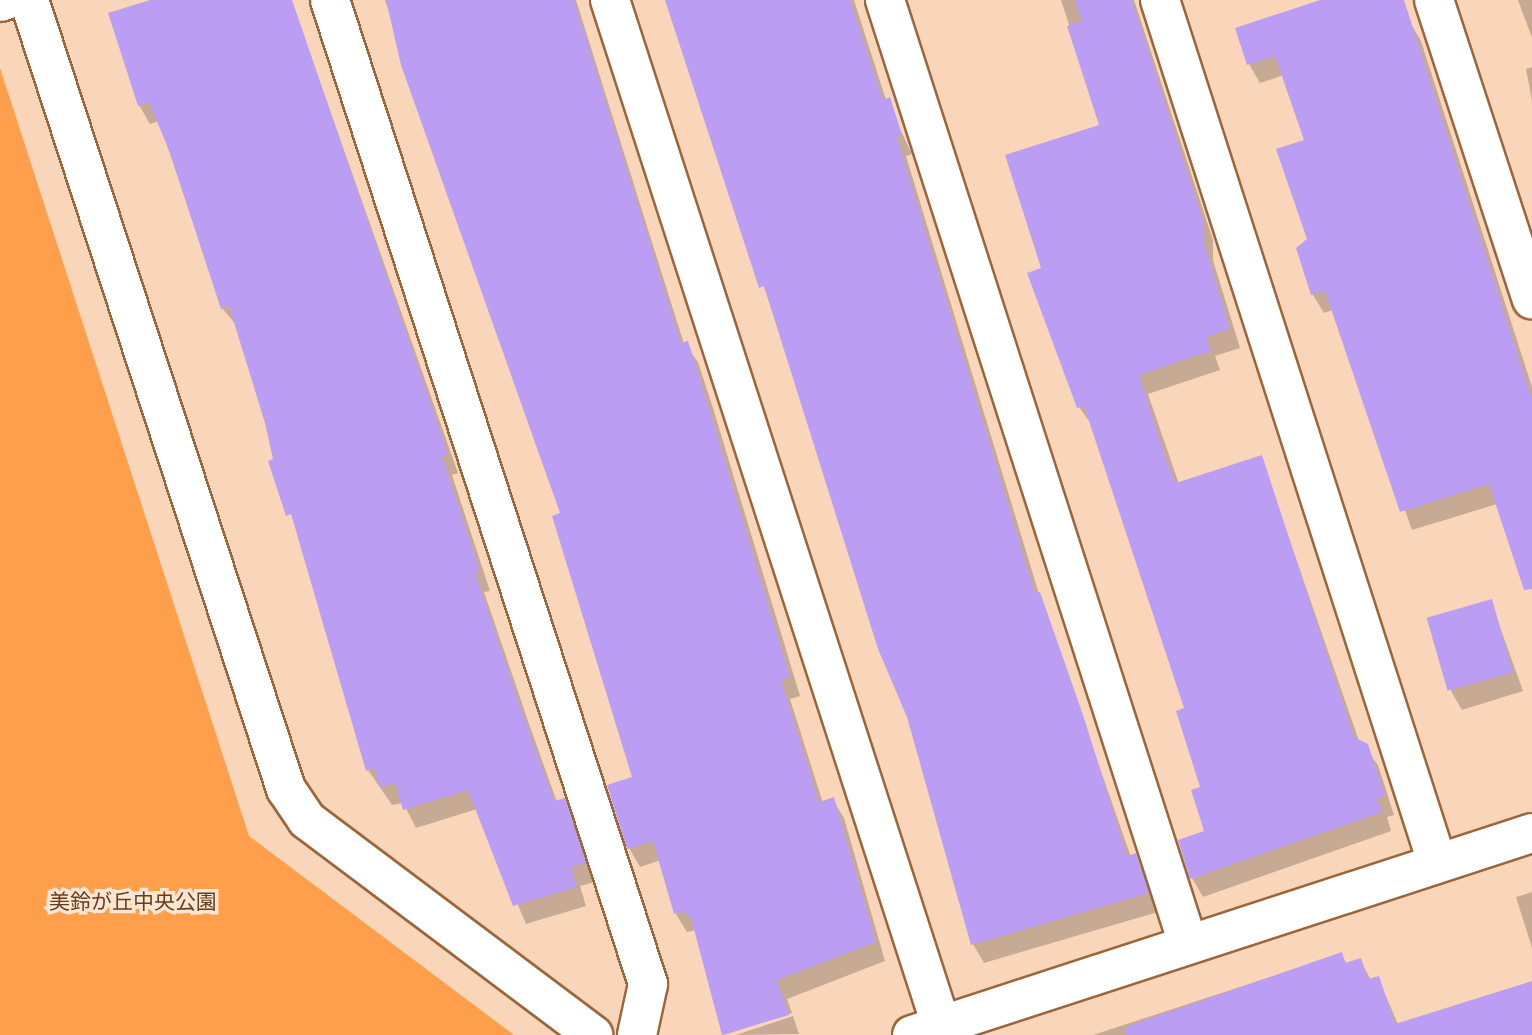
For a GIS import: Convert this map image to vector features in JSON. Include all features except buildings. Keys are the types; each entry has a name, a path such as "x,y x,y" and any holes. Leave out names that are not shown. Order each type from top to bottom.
{"street":[{"path":"0,2 6,0"},
{"path":"29,0 286,789 307,820 593,1035"},
{"path":"330,0 648,984 637,1035"},
{"path":"610,0 926,1030 1532,833"},
{"path":"885,0 1188,944"},
{"path":"1160,0 1437,862"},
{"path":"1434,0 1532,299"}],"green space":[{"name":"美鈴が丘中央公園","path":"0,68 249,836 514,1035 0,1035"}]}
